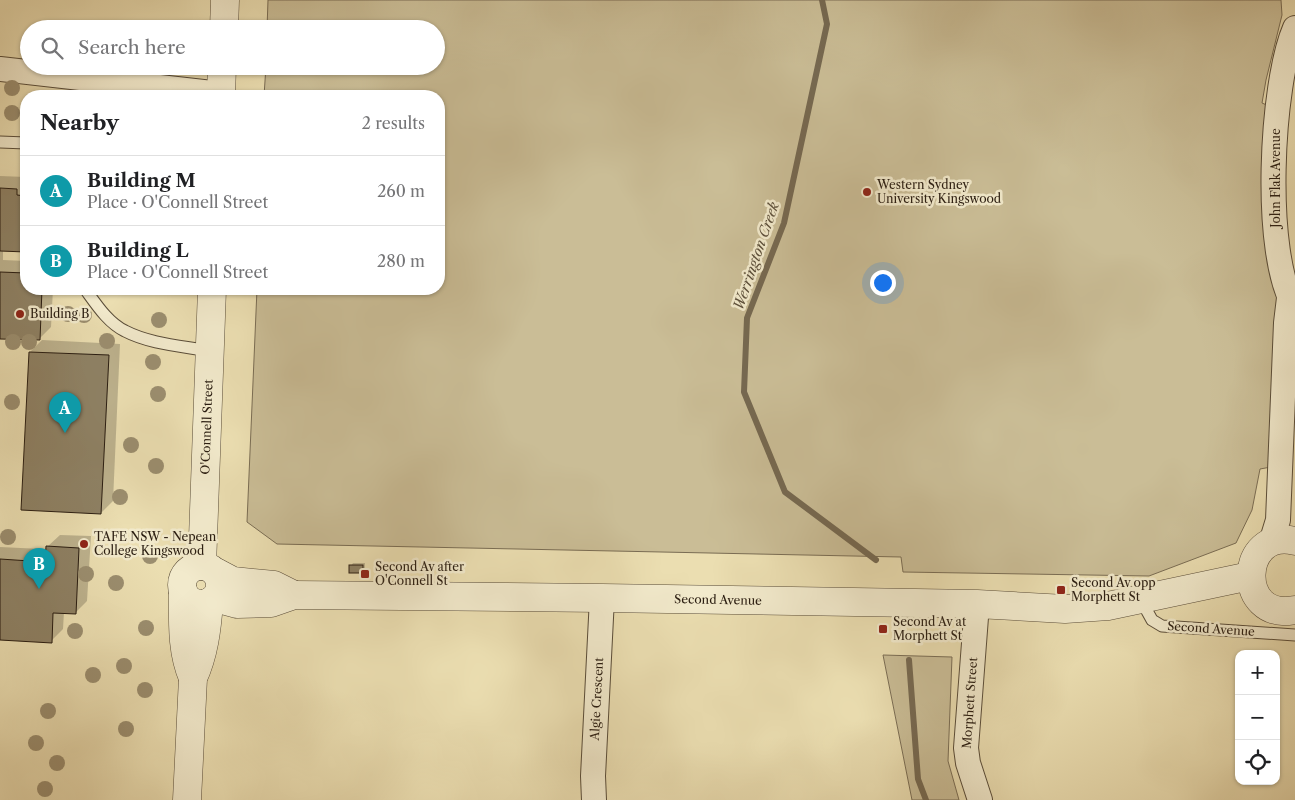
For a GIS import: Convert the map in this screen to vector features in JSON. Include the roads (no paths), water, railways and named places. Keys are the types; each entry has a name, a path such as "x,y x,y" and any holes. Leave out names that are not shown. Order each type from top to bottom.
{"street":[{"path":"224,20 225,0"},
{"name":"John Flak Avenue","path":"1283,542 1278,520 1289,406 1286,323 1292,302 1280,265 1277,242 1274,164 1280,85 1291,37 1295,28"},
{"path":"0,69 20,71"},
{"path":"51,75 178,90"},
{"path":"221,90 222,75"},
{"name":"O'Connell Street","path":"187,800 193,678 200,663 204,645 210,585 209,350 212,295"},
{"path":"1283,542 1255,556 1250,576 1252,588 1258,598 1266,605 1276,610 1295,610"},
{"name":"Second Avenue","path":"183,591 193,602 199,604 210,585 237,604 272,603 294,595 978,604 1065,609 1108,606 1250,576"},
{"name":"O'Connell Street","path":"183,591 185,648 188,666 193,678"},
{"name":"Algie Crescent","path":"594,800 593,776 602,598"},
{"name":"Morphett Street","path":"978,604 966,748 968,763 980,800"}],"lane":[{"path":"0,142 20,143"},
{"path":"90,295 107,317 124,331 147,340 209,350"},
{"name":"Second Avenue","path":"1141,600 1152,620 1162,626 1295,635"}],"waterway":[{"name":"Werrington Creek","path":"822,0 827,24 784,223 747,318 744,392 785,492 876,560"},
{"name":"Werrington Creek","path":"909,660 918,779 926,800"}],"place":[{"name":"Western Sydney University Kingswood","path":"867,192"},
{"name":"Building B","path":"20,314"},
{"name":"Building M","path":"65,433"},
{"name":"TAFE NSW - Nepean College Kingswood","path":"84,544"},
{"name":"Second Av after O'Connell St","path":"365,574"},
{"name":"Building L","path":"39,589"},
{"name":"Second Av opp Morphett St","path":"1061,590"},
{"name":"Second Av at Morphett St","path":"883,629"}]}
